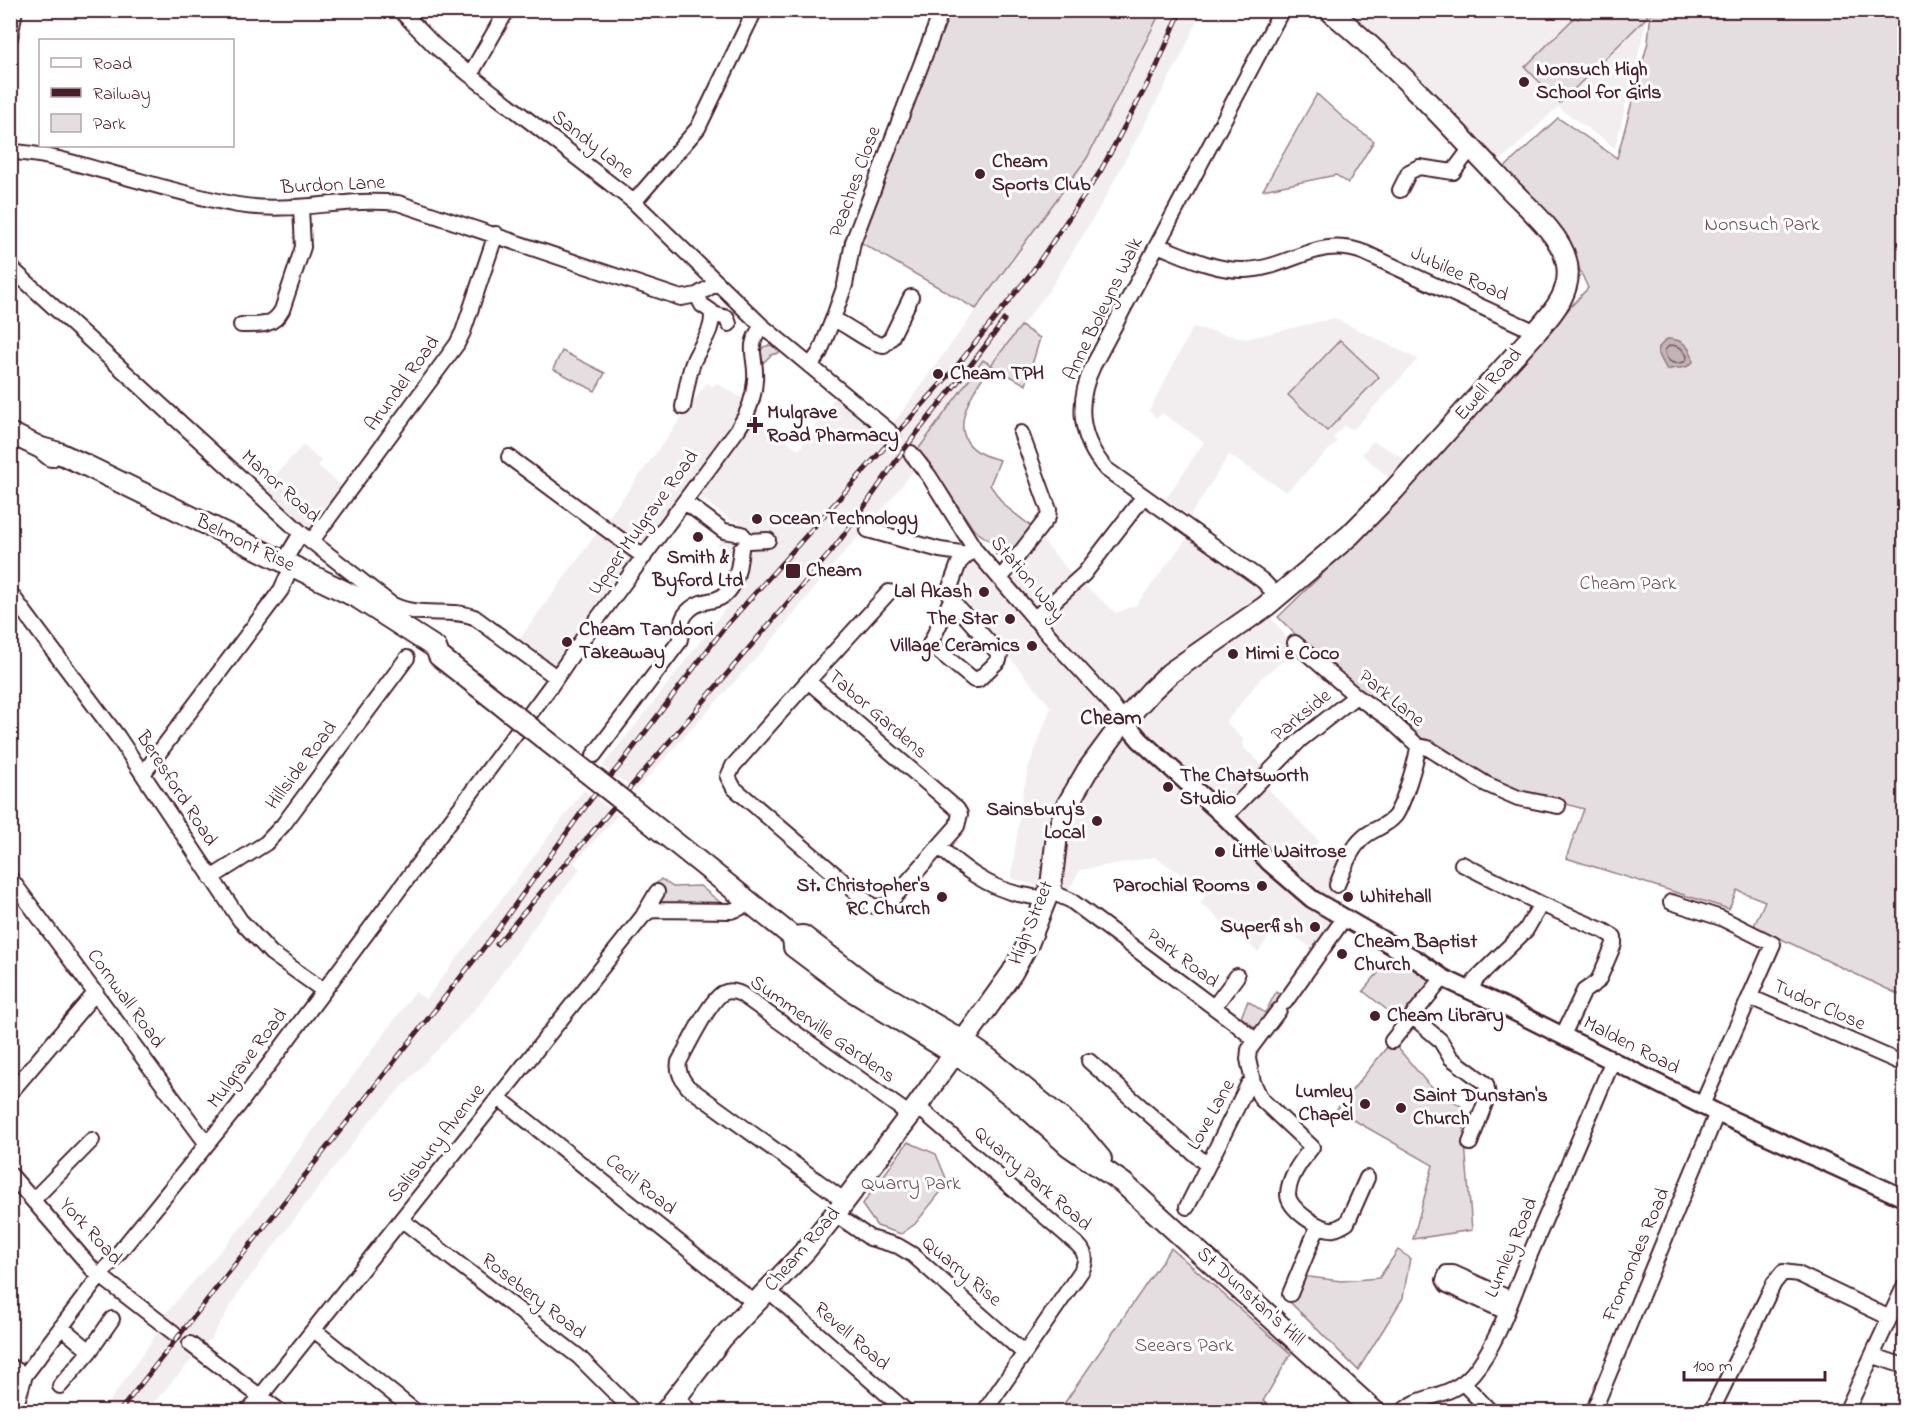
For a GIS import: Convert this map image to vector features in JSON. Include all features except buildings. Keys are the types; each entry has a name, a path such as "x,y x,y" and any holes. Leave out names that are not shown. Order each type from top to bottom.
{"highway":[{"name":"Ewell Road","path":"1124,722 1150,691 1170,673 1278,597 1371,514 1548,319 1564,294 1568,276 1567,261 1549,231 1471,148 1329,10"},
{"name":"Belmont Rise","path":"10,433 83,464 285,570 358,598 436,648 439,656 793,937"},
{"name":"High Street","path":"958,1047 1012,973 1028,944 1048,895 1065,807 1087,771 1124,722"},
{"name":"St Dunstan's Hill","path":"793,937 794,946 854,992 958,1047 974,1066 1069,1146 1123,1183 1375,1412"},
{"name":"Cheam Road","path":"670,1405 723,1337 762,1297 840,1208 909,1110 958,1047"}],"main road":[{"name":"Malden Road","path":"1124,722 1140,740 1305,894 1443,978 1563,1035 1709,1109 1905,1198"}],"street":[{"path":"10,38 15,10"},
{"name":"Sandy Lane","path":"400,10 435,46 470,75 634,202 758,322"},
{"path":"470,75 507,10"},
{"path":"634,202 702,122 754,10"},
{"name":"Peaches Close","path":"810,366 820,352 833,319 845,285 853,242 942,10"},
{"name":"Anne Boleyns Walk","path":"1278,597 1263,581 1217,544 1106,469 1093,452 1084,430 1082,404 1083,390 1093,366 1282,10"},
{"path":"1400,190 1409,172 1419,167 1459,175 1471,148"},
{"name":"Burdon Lane","path":"10,152 53,158 236,204 265,208 301,208 364,202 398,203 496,234 675,296 687,298 697,295"},
{"path":"241,325 268,324 279,316 303,246 301,208"},
{"name":"Arundel Road","path":"143,774 281,590 285,570 306,538 457,344 496,234"},
{"name":"Jubilee Road","path":"1157,245 1207,264 1238,270 1258,269 1312,251 1336,246 1347,247 1365,253 1536,332"},
{"name":"Manor Road","path":"10,267 306,538 400,609 417,613 463,614 474,617 556,677"},
{"path":"717,283 697,295 702,305 713,314 726,318 729,324"},
{"path":"833,319 877,344 884,345 891,338 911,297"},
{"path":"683,407 695,383 694,360 703,346 713,314"},
{"path":"758,322 889,431"},
{"name":"Upper Mulgrave Road","path":"518,730 738,429 750,407 755,378 752,342 758,322"},
{"path":"1000,579 1044,522 1049,510 1021,433"},
{"name":"Station Way","path":"911,453 929,476 972,552 1000,579 1110,702 1124,722"},
{"path":"509,457 644,557"},
{"path":"1034,619 1084,574 1144,496"},
{"path":"594,754 679,642 683,618 698,603 722,597 735,581 743,550 742,534 724,531 685,502"},
{"path":"868,530 940,550 972,552"},
{"path":"743,550 768,540"},
{"path":"951,600 930,644 974,680 978,680 999,660 1000,655 951,600 949,590 959,563 972,552"},
{"path":"808,681 889,592"},
{"name":"Beresford Road","path":"10,593 87,693 240,920 261,944 324,991"},
{"name":"Park Lane","path":"1295,643 1418,746 1399,810 1389,822 1357,844 1337,885"},
{"name":"Hillside Road","path":"211,878 266,843 278,831 407,658"},
{"name":"Tabor Gardens","path":"808,681 960,814 957,826 888,904 877,907 871,905 734,788 728,777 734,766 808,681"},
{"name":"Parkside","path":"1225,818 1300,740 1356,696"},
{"name":"Mulgrave Road","path":"14,1412 25,1375 100,1276 238,1106 518,730"},
{"path":"1418,746 1428,748 1486,784 1518,798 1558,806"},
{"name":"Park Road","path":"939,847 961,866 987,883 1018,894 1048,895 1070,900 1256,1041"},
{"path":"1462,864 1541,904 1612,935 1615,940 1600,977 1597,982 1586,988 1563,1035"},
{"name":"Cornwall Road","path":"10,878 207,1144"},
{"name":"Salisbury Avenue","path":"248,1412 643,916 657,892"},
{"path":"643,916 649,911 657,910 731,912 740,908 747,900"},
{"name":"Tudor Close","path":"1671,902 1721,918 1773,944 1750,997 1709,1109"},
{"path":"1471,990 1476,979 1526,930 1541,904"},
{"path":"1256,1041 1345,918"},
{"path":"1214,1007 1237,976"},
{"path":"1392,1041 1443,978"},
{"path":"10,1092 96,992"},
{"name":"Summerville Gardens","path":"840,1208 684,1082 679,1062 714,1002 720,995 727,992 741,994 909,1110"},
{"name":"Tudor Close","path":"1750,997 1905,1064"},
{"path":"1413,1017 1440,1040 1451,1058 1486,1084 1488,1095 1472,1121 1470,1143"},
{"name":"Love Lane","path":"1187,1207 1248,1085 1253,1082 1248,1054 1256,1041"},
{"name":"Lumley Road","path":"1402,1412 1407,1407 1438,1397 1463,1383 1482,1359 1508,1306 1613,1060"},
{"path":"1089,1061 1207,1165"},
{"path":"1253,1082 1261,1100 1312,1147 1292,1179 1288,1196 1297,1211 1318,1226 1334,1229 1347,1222 1367,1178"},
{"name":"Cecil Road","path":"499,1098 762,1297"},
{"name":"Fromondes Road","path":"1593,1412 1709,1109"},
{"name":"Quarry Park Road","path":"909,1110 1078,1245 1085,1254 1086,1259 1082,1270 984,1412"},
{"path":"34,1199 92,1140"},
{"name":"York Road","path":"10,1174 100,1276 174,1333"},
{"name":"Quarry Rise","path":"840,1208 870,1238 898,1246 912,1255 1024,1353"},
{"name":"Rosebery Road","path":"402,1220 579,1357 634,1412"},
{"path":"1290,1294 1318,1226"},
{"path":"1711,1412 1774,1283 1783,1272 1798,1274 1890,1318"},
{"path":"1846,1412 1905,1287"},
{"name":"Revell Road","path":"762,1297 907,1412"},
{"path":"60,1386 90,1351 112,1319"},
{"path":"61,1328 90,1351"},
{"path":"314,1330 416,1412"},
{"path":"190,1344 281,1412"},
{"path":"1874,1356 1905,1366"},
{"path":"10,1366 25,1375"},
{"path":"1463,1383 1491,1412"},
{"path":"670,1405 692,1412"}],"shaded area":[{"path":"1161,11 1201,11 1184,51 1101,205 1049,291 974,385 926,455 878,515 768,645 636,790 602,766 731,601 718,591 732,571 717,546 731,523 741,523 730,520 688,488 659,523 556,670 534,653 535,650 520,638 707,383 713,387 716,383 742,398 741,405 799,450 834,398 884,436 1087,158"},
{"name":"Nonsuch High School for Girls","path":"1338,11 1649,11 1615,148 1558,107 1495,166"},
{"path":"1334,318 1418,359 1354,429 1343,426 1333,438 1337,442 1286,492 1229,455 1190,516 1165,500 1204,442 1162,413 1157,418 1149,411 1193,327 1246,339"},
{"path":"1373,441 1411,462 1393,482 1362,454"},
{"path":"303,445 321,461 318,466 342,486 309,529 263,489"},
{"path":"1189,536 1260,587 1273,620 1297,651 1262,677 1226,722 1243,739 1244,748 1267,769 1258,778 1319,841 1315,845 1322,852 1348,866 1332,902 1334,925 1317,951 1286,931 1272,933 1258,952 1200,903 1208,892 1155,857 1080,870 1066,895 1011,878 1029,766 1051,707 952,589 967,563 984,556 1011,576 1041,538 1072,575 1116,613 1136,605"},
{"path":"584,790 618,815 574,863 580,869 540,919 480,1004 369,1122 240,1290 212,1337 146,1411 102,1412 156,1335 165,1314 243,1225 415,992 426,999"}],"green space":[{"name":"Cheam Sports Club","path":"946,11 1161,11 1087,158 976,309 858,241"},
{"path":"1586,11 1643,11 1648,16 1560,103 1525,67 1575,17 1578,19"},
{"name":"Cheam Park","path":"1651,11 1904,11 1904,997 1754,926 1765,901 1737,890 1729,909 1566,858 1584,809 1529,798 1494,785 1430,745 1415,735 1390,708 1377,705 1336,675 1278,617 1348,549 1588,288 1564,235 1503,169 1558,118 1617,158 1648,42"},
{"path":"1317,94 1350,124 1374,141 1348,183 1336,175 1263,190"},
{"path":"1021,326 1040,338 1026,385 991,365"},
{"path":"1340,340 1379,377 1327,431 1288,395"},
{"path":"771,345 782,352 771,355 763,363 761,351 763,347"},
{"path":"562,351 605,373 595,391 553,369"},
{"path":"983,360 991,365 965,411 964,435 970,445 984,455 1000,460 990,485 1004,505 1032,527 1009,560 996,555 993,543 974,530 926,458 917,451"},
{"path":"661,879 673,887 700,886 721,903 661,903 654,886"},
{"path":"1393,955 1433,981 1404,1017 1396,1017 1363,991"},
{"path":"1276,992 1282,996 1257,1029 1241,1017 1248,1001 1265,1013"},
{"path":"1392,1041 1428,1084 1462,1107 1472,1230 1413,1239 1433,1165 1336,1110"},
{"name":"Quarry Park","path":"908,1142 936,1154 948,1183 915,1224 901,1234 877,1226 862,1205"},
{"name":"Seears Park","path":"1171,1248 1291,1354 1263,1401 1276,1411 1059,1411"},
{"path":"1398,1250 1410,1258 1403,1298 1358,1370 1289,1301 1302,1276 1341,1281 1379,1278"}],"water":[{"path":"1667,339 1682,342 1688,348 1693,362 1690,365 1667,370 1658,353 1659,347"}],"tunnel":[{"path":"889,431 911,453"}],"railway":[{"path":"119,1412 489,941 591,799 621,764 725,627 956,367 1032,272 1100,172 1157,66 1181,10"},
{"path":"497,944 829,554 901,454 1004,320"}],"place":[{"name":"Nonsuch High School for Girls","path":"1524,82"},
{"name":"Cheam Sports Club","path":"980,174"},
{"name":"Cheam TPH","path":"938,374"},
{"name":"Mulgrave Road Pharmacy","path":"755,425"},
{"name":"Ocean Technology","path":"757,519"},
{"name":"Smith & Byford Ltd","path":"698,537"},
{"name":"Cheam","path":"793,571"},
{"name":"Lal Akash","path":"984,592"},
{"name":"The Star","path":"1010,619"},
{"name":"Cheam Tandoori Takeaway","path":"567,642"},
{"name":"Village Ceramics","path":"1032,646"},
{"name":"Mimi e Coco","path":"1233,654"},
{"name":"The Chatsworth Studio","path":"1168,787"},
{"name":"Sainsbury's Local","path":"1097,821"},
{"name":"Little Waitrose","path":"1220,852"},
{"name":"Parochial Rooms","path":"1262,886"},
{"name":"St. Christopher's RC Church","path":"942,897"},
{"name":"Whitehall","path":"1348,897"},
{"name":"Superfish","path":"1315,927"},
{"name":"Cheam Baptist Church","path":"1342,954"},
{"name":"Cheam Library","path":"1375,1016"},
{"name":"Lumley Chapel","path":"1365,1104"},
{"name":"Saint Dunstan's Church","path":"1401,1108"}],"district":[{"name":"Cheam","path":"1111,719"}],"park label":[{"name":"Nonsuch Park","path":"1762,225"}]}
